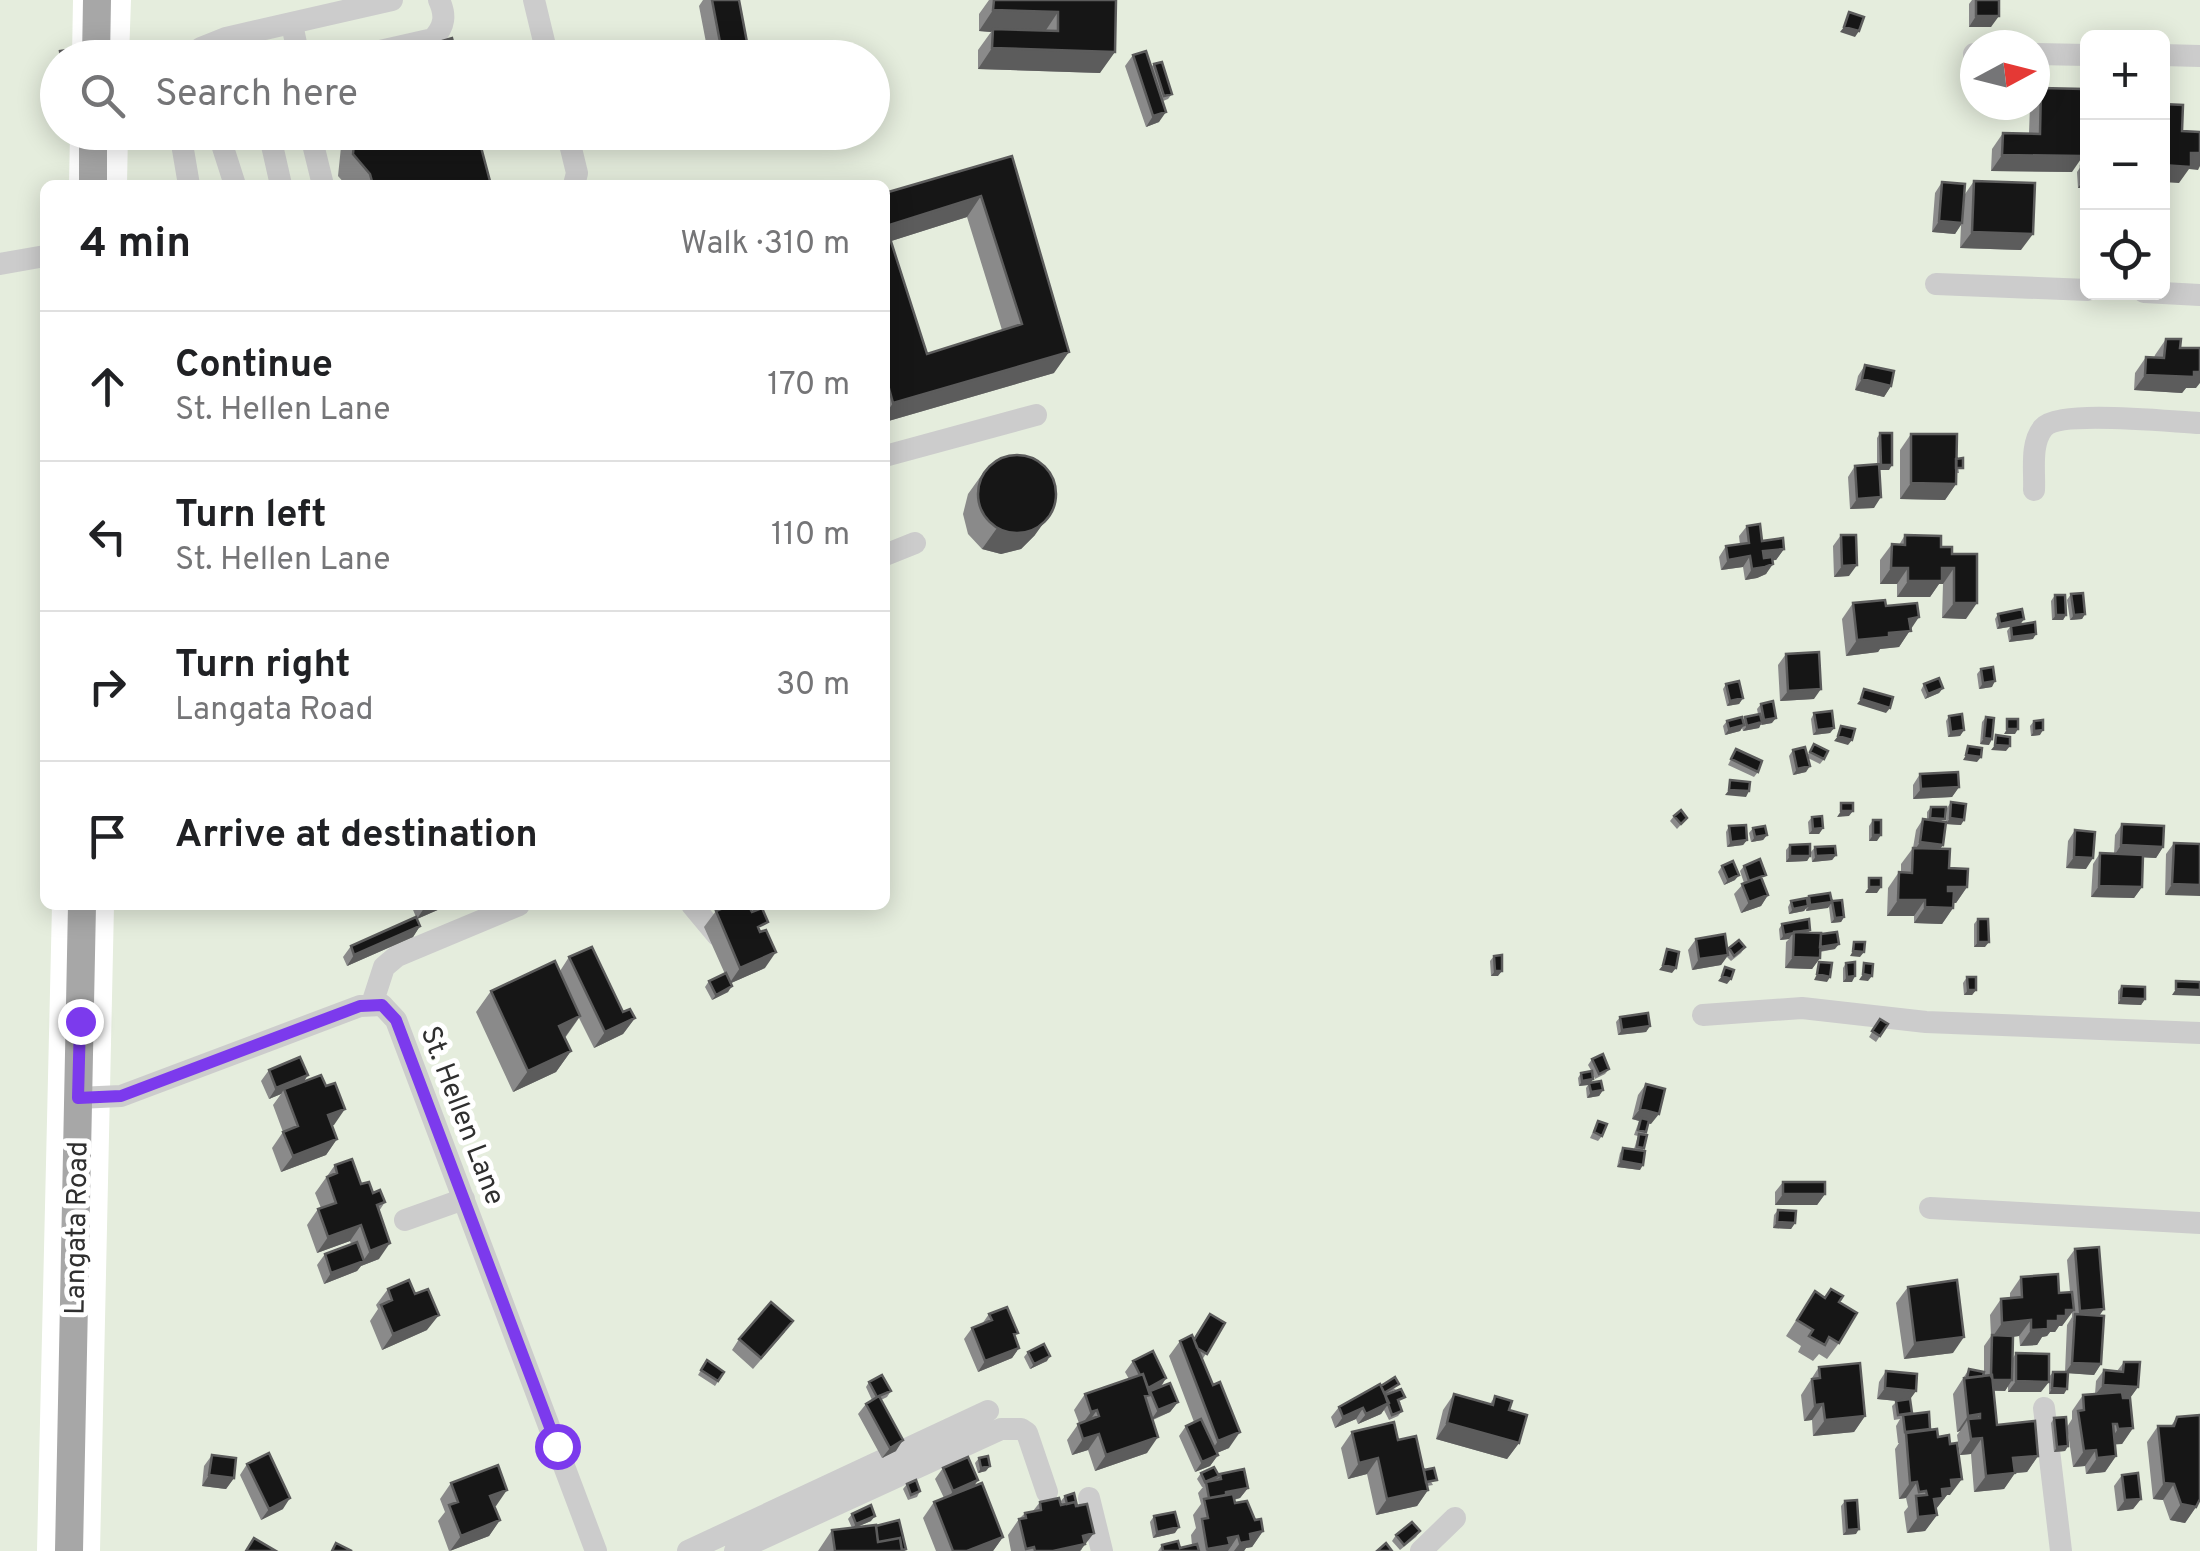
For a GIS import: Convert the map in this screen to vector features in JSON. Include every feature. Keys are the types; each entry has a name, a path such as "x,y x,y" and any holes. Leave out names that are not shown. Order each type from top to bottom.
{"main road":[{"path":"96,40 97,0"},
{"path":"93,180 94,150"},
{"name":"Langata Road","path":"69,1551 82,910"}],"street":[{"path":"221,40 392,0"},
{"path":"429,40 440,32 445,14 439,0"},
{"path":"534,0 544,40"},
{"path":"292,24 295,40"},
{"path":"248,33 249,40"},
{"path":"2050,54 2080,55"},
{"path":"2170,55 2200,56"},
{"path":"183,150 188,180"},
{"path":"223,150 232,180"},
{"path":"273,150 280,180"},
{"path":"315,150 323,180"},
{"path":"571,150 575,180"},
{"path":"0,264 40,257"},
{"path":"1936,284 2080,290"},
{"path":"2170,293 2200,295"},
{"path":"890,455 1036,414"},
{"path":"2034,490 2035,445 2048,423 2077,418 2200,423"},
{"path":"890,554 915,543"},
{"path":"78,1098 121,1096 372,1004 384,968 397,956 507,910"},
{"path":"696,910 717,935"},
{"name":"St. Hellen Lane","path":"372,1004 382,1005 396,1020 596,1551"},
{"path":"1703,1015 1802,1008 1926,1022 2200,1033"},
{"path":"405,1220 464,1199"},
{"path":"1930,1208 2200,1223"},
{"path":"2044,1408 2061,1551"},
{"path":"688,1551 988,1412"},
{"path":"735,1551 1001,1429 1021,1429 1027,1433 1047,1492"},
{"path":"1089,1498 1102,1551"},
{"path":"1420,1551 1455,1518"}],"green space":[{"path":"0,0 73,0 72,40 40,40 40,150 70,150 69,180 40,180 40,910 52,910 37,1551 0,1551"},
{"path":"131,0 2200,0 2200,1551 100,1551 114,910 890,910 890,180 127,180 128,150 890,150 890,40 130,40"}],"building":[{"path":"712,0 739,0 747,40 720,40"},
{"path":"994,0 1116,0 1115,52 992,48 993,29 1058,31 1058,12 993,10"},
{"path":"1976,0 1999,0 1999,16 1976,16"},
{"path":"1849,12 1864,17 1859,31 1844,27"},
{"path":"1146,51 1166,112 1153,116 1133,55"},
{"path":"1162,62 1172,94 1164,96 1154,64"},
{"path":"2050,88 2080,89 2080,156 2002,155 2003,133 2040,134 2040,120 2050,120"},
{"path":"2170,104 2183,105 2182,131 2200,132 2200,153 2191,153 2191,167 2170,166"},
{"path":"353,150 482,150 490,180 372,180"},
{"path":"1012,156 1069,352 893,403 890,238 927,354 1022,324 981,196 890,225 890,192"},
{"path":"1974,181 2035,183 2033,234 1972,232"},
{"path":"1942,182 1965,184 1962,223 1939,221"},
{"path":"2166,339 2181,339 2180,348 2200,348 2200,372 2194,372 2194,377 2145,375 2146,357 2164,358"},
{"path":"1865,365 1894,371 1891,386 1862,379"},
{"path":"1880,433 1892,433 1892,465 1881,465"},
{"path":"1911,434 1957,434 1956,484 1911,483"},
{"path":"1017,455 1032,458 1044,467 1053,479 1053,509 1044,521 1032,530 1017,533 1002,530 990,521 981,509 978,494 981,479 990,467 1002,458"},
{"path":"1963,458 1963,468 1956,468 1956,459"},
{"path":"1879,464 1881,497 1857,499 1855,466"},
{"path":"1760,524 1762,541 1783,538 1784,549 1763,551 1764,558 1772,557 1773,564 1752,569 1750,556 1728,560 1726,546 1749,543 1747,526"},
{"path":"1841,535 1856,535 1857,565 1842,566"},
{"path":"1905,535 1941,536 1941,547 1952,547 1952,554 1977,554 1977,603 1954,603 1954,568 1942,568 1942,581 1908,581 1908,568 1891,568 1892,544 1905,545"},
{"path":"2083,593 2085,614 2074,615 2071,594"},
{"path":"2055,595 2065,595 2066,615 2056,615"},
{"path":"1885,600 1886,606 1917,603 1919,617 1909,619 1911,631 1857,640 1853,603"},
{"path":"2022,609 2024,619 2000,624 1998,614"},
{"path":"2035,622 2036,634 2012,637 2011,626"},
{"path":"1819,652 1821,689 1788,691 1786,654"},
{"path":"1993,667 1995,681 1983,683 1981,669"},
{"path":"1939,678 1943,688 1928,694 1924,684"},
{"path":"1739,681 1743,698 1730,701 1726,684"},
{"path":"1864,689 1893,697 1890,708 1861,699"},
{"path":"1773,701 1776,718 1764,720 1761,704"},
{"path":"1832,711 1834,728 1817,730 1814,713"},
{"path":"1760,714 1762,722 1747,726 1745,717"},
{"path":"1962,714 1964,730 1951,732 1949,716"},
{"path":"1742,717 1744,725 1729,729 1727,721"},
{"path":"1986,717 1994,718 1992,739 1984,738"},
{"path":"2007,719 2018,719 2018,729 2007,729"},
{"path":"2043,720 2043,730 2034,731 2034,721"},
{"path":"1841,726 1855,729 1852,740 1838,736"},
{"path":"1996,735 2010,737 2010,746 1995,745"},
{"path":"1814,744 1828,751 1824,759 1810,752"},
{"path":"1968,746 1982,748 1981,757 1966,755"},
{"path":"1805,747 1810,766 1797,769 1793,750"},
{"path":"1736,749 1762,761 1758,772 1731,759"},
{"path":"1958,772 1959,787 1921,789 1920,774"},
{"path":"1730,780 1750,782 1749,791 1729,790"},
{"path":"1951,802 1966,804 1964,820 1950,818"},
{"path":"1841,803 1853,803 1853,811 1841,811"},
{"path":"1931,807 1946,807 1945,819 1930,818"},
{"path":"1681,810 1687,818 1681,824 1674,816"},
{"path":"1822,816 1823,828 1813,829 1812,817"},
{"path":"1923,819 1946,822 1943,845 1920,842"},
{"path":"1873,820 1881,820 1881,835 1873,835"},
{"path":"2122,824 2164,826 2163,847 2121,845"},
{"path":"1746,825 1747,840 1731,842 1729,826"},
{"path":"1765,826 1767,835 1755,837 1753,828"},
{"path":"2075,830 2095,832 2093,858 2074,857"},
{"path":"2174,843 2200,844 2200,885 2172,884"},
{"path":"1810,844 1810,856 1790,856 1790,845"},
{"path":"1835,846 1836,855 1816,856 1815,847"},
{"path":"1913,848 1950,849 1949,868 1968,869 1967,887 1948,887 1948,891 1954,891 1953,908 1925,907 1925,900 1898,900 1899,872 1912,873"},
{"path":"2100,853 2143,855 2142,887 2099,886"},
{"path":"1760,859 1766,875 1749,881 1744,866"},
{"path":"1733,861 1739,875 1728,880 1722,866"},
{"path":"1761,877 1768,895 1749,902 1742,884"},
{"path":"1869,878 1881,878 1881,887 1869,887"},
{"path":"1830,893 1832,902 1810,905 1809,896"},
{"path":"1807,898 1808,906 1793,909 1791,901"},
{"path":"1842,900 1844,917 1835,918 1832,901"},
{"path":"763,910 768,922 758,927 760,932 766,930 776,952 740,968 716,911"},
{"path":"416,917 420,926 354,955 351,946"},
{"path":"1809,919 1810,930 1784,935 1782,924"},
{"path":"1978,919 1988,919 1989,942 1978,942"},
{"path":"1794,932 1821,933 1820,958 1793,957"},
{"path":"1837,932 1839,944 1820,947 1821,934"},
{"path":"1725,934 1728,955 1699,959 1696,939"},
{"path":"1739,940 1745,947 1734,956 1729,948"},
{"path":"1854,942 1865,942 1864,952 1853,951"},
{"path":"592,947 623,1012 630,1009 635,1018 605,1032 569,957"},
{"path":"1667,949 1679,952 1676,968 1663,965"},
{"path":"1502,955 1502,971 1495,971 1494,956"},
{"path":"555,961 580,1016 559,1026 571,1051 528,1071 491,991"},
{"path":"1819,962 1832,963 1830,977 1817,974"},
{"path":"1855,962 1855,976 1847,977 1846,963"},
{"path":"1864,963 1873,964 1872,976 1863,974"},
{"path":"1725,967 1734,970 1731,979 1722,976"},
{"path":"726,973 732,986 716,995 709,981"},
{"path":"1967,977 1976,977 1976,990 1968,990"},
{"path":"2176,981 2200,982 2200,990 2176,989"},
{"path":"2122,986 2145,987 2145,999 2121,998"},
{"path":"1648,1013 1650,1026 1622,1030 1620,1017"},
{"path":"1880,1019 1888,1024 1880,1036 1872,1031"},
{"path":"1603,1054 1609,1069 1599,1074 1592,1059"},
{"path":"300,1057 308,1075 276,1088 269,1070"},
{"path":"1592,1071 1593,1079 1582,1081 1581,1073"},
{"path":"321,1075 326,1086 335,1083 345,1109 328,1115 337,1139 293,1156 283,1132 298,1126 284,1089"},
{"path":"1601,1081 1603,1090 1591,1092 1589,1083"},
{"path":"1646,1084 1665,1089 1659,1114 1640,1109"},
{"path":"1641,1118 1649,1120 1646,1132 1638,1130"},
{"path":"1598,1121 1607,1124 1602,1136 1594,1132"},
{"path":"1639,1134 1647,1135 1644,1148 1637,1147"},
{"path":"1623,1148 1645,1151 1643,1165 1621,1161"},
{"path":"352,1159 361,1184 369,1182 373,1193 380,1190 385,1202 377,1205 390,1243 370,1251 361,1225 328,1237 318,1209 336,1203 327,1177 337,1173 335,1165"},
{"path":"1783,1182 1825,1182 1825,1194 1783,1194"},
{"path":"1778,1210 1796,1211 1795,1223 1777,1222"},
{"path":"357,1242 364,1261 331,1273 325,1254"},
{"path":"2099,1247 2104,1309 2080,1311 2075,1249"},
{"path":"2058,1274 2059,1293 2072,1292 2074,1310 2066,1310 2066,1316 2058,1316 2058,1321 2048,1321 2048,1329 2031,1330 2031,1320 2002,1323 2001,1299 2022,1297 2021,1277"},
{"path":"409,1280 415,1294 428,1289 439,1315 393,1334 381,1305 392,1300 388,1289"},
{"path":"1957,1280 1964,1337 1915,1343 1908,1287"},
{"path":"1831,1289 1843,1296 1839,1302 1857,1313 1839,1343 1829,1337 1825,1345 1809,1336 1813,1330 1797,1320 1815,1291 1825,1298"},
{"path":"771,1302 793,1321 761,1358 739,1339"},
{"path":"1007,1307 1018,1333 1014,1334 1019,1348 985,1361 972,1328 992,1320 989,1314"},
{"path":"1210,1314 1225,1323 1207,1354 1197,1348 1194,1340"},
{"path":"2075,1314 2104,1316 2101,1364 2072,1363"},
{"path":"1192,1335 1213,1385 1220,1382 1240,1432 1218,1441 1180,1341"},
{"path":"1992,1335 2013,1336 2012,1380 1993,1380 1991,1376"},
{"path":"1044,1344 1050,1356 1034,1364 1028,1352"},
{"path":"1153,1351 1166,1378 1148,1388 1133,1361"},
{"path":"2016,1353 2049,1354 2049,1382 2016,1381"},
{"path":"707,1360 724,1372 718,1381 701,1370"},
{"path":"2124,1362 2140,1362 2138,1387 2103,1385 2104,1370 2123,1372"},
{"path":"1860,1363 1865,1416 1825,1420 1823,1404 1815,1405 1812,1379 1820,1378 1819,1367"},
{"path":"1969,1369 1984,1372 1983,1376 1967,1378"},
{"path":"1886,1371 1917,1374 1916,1391 1885,1388"},
{"path":"2053,1372 2068,1372 2067,1389 2052,1388"},
{"path":"1143,1374 1150,1395 1145,1396 1158,1437 1106,1455 1099,1434 1083,1439 1078,1424 1099,1416 1097,1410 1091,1412 1085,1394"},
{"path":"882,1375 891,1391 877,1397 869,1382"},
{"path":"1992,1375 1997,1425 2035,1421 2038,1456 2013,1458 2015,1473 1986,1476 1982,1438 1971,1439 1968,1419 1980,1418 1980,1414 1968,1416 1964,1378"},
{"path":"1395,1377 1399,1384 1384,1393 1381,1386"},
{"path":"1170,1383 1178,1402 1158,1410 1150,1391"},
{"path":"1380,1384 1389,1403 1366,1414 1363,1408 1343,1417 1339,1407"},
{"path":"1401,1389 1405,1397 1398,1400 1402,1411 1392,1415 1385,1395"},
{"path":"2122,1392 2123,1398 2130,1398 2133,1428 2118,1429 2113,1424 2116,1456 2097,1458 2096,1450 2084,1451 2078,1411 2084,1410 2083,1395"},
{"path":"1454,1394 1493,1405 1495,1396 1512,1401 1509,1410 1527,1415 1519,1443 1447,1423"},
{"path":"879,1396 903,1440 890,1448 866,1404"},
{"path":"1910,1399 1912,1413 1898,1415 1896,1401"},
{"path":"1929,1412 1930,1429 1905,1432 1903,1415"},
{"path":"2200,1415 2200,1499 2196,1507 2181,1504 2174,1484 2164,1483 2158,1426 2174,1426 2177,1417"},
{"path":"2066,1417 2068,1446 2057,1447 2054,1418"},
{"path":"1201,1419 1218,1455 1202,1462 1186,1426"},
{"path":"1394,1422 1398,1440 1416,1436 1428,1490 1387,1499 1378,1458 1359,1463 1352,1432"},
{"path":"1937,1429 1938,1437 1949,1435 1950,1444 1957,1443 1962,1479 1951,1480 1952,1488 1942,1489 1943,1498 1934,1499 1937,1515 1918,1517 1916,1496 1927,1495 1926,1491 1919,1492 1917,1482 1910,1483 1906,1433"},
{"path":"269,1453 290,1498 269,1509 247,1464"},
{"path":"212,1455 236,1458 234,1478 209,1475"},
{"path":"988,1456 990,1466 981,1468 979,1458"},
{"path":"968,1457 978,1480 953,1491 943,1468"},
{"path":"498,1465 507,1490 490,1496 500,1520 461,1536 449,1505 458,1502 451,1483"},
{"path":"1214,1467 1219,1476 1205,1482 1201,1473"},
{"path":"1434,1468 1437,1480 1426,1482 1424,1470"},
{"path":"1244,1469 1248,1488 1209,1498 1206,1482 1221,1479 1220,1474"},
{"path":"2138,1473 2141,1499 2125,1500 2122,1475"},
{"path":"916,1480 920,1491 911,1495 907,1484"},
{"path":"982,1483 1003,1537 967,1551 953,1551 934,1502"},
{"path":"1074,1493 1077,1506 1075,1502 1067,1504 1065,1496"},
{"path":"1233,1494 1235,1503 1247,1501 1255,1520 1261,1519 1263,1531 1250,1534 1251,1541 1240,1543 1238,1536 1228,1538 1230,1545 1207,1549 1202,1519 1208,1518 1204,1499"},
{"path":"1059,1498 1061,1505 1087,1504 1094,1533 1083,1536 1085,1544 1053,1551 1026,1549 1019,1519 1026,1518 1025,1513 1041,1510 1040,1502"},
{"path":"1857,1500 1859,1529 1847,1530 1845,1501"},
{"path":"871,1505 875,1516 856,1524 852,1514"},
{"path":"1175,1512 1179,1527 1157,1532 1154,1516"},
{"path":"899,1520 906,1549 902,1550 900,1538 878,1542 876,1526"},
{"path":"1412,1522 1420,1531 1404,1545 1396,1535"},
{"path":"876,1525 878,1542 900,1538 902,1551 835,1551 832,1530"},
{"path":"254,1538 276,1551 246,1551"},
{"path":"1178,1541 1180,1548 1197,1544 1199,1551 1163,1551 1162,1545"},
{"path":"336,1543 352,1551 332,1551"}],"route":[{"path":"80,1021 78,1098 121,1096 360,1006 382,1005 390,1012 557,1446"}]}
